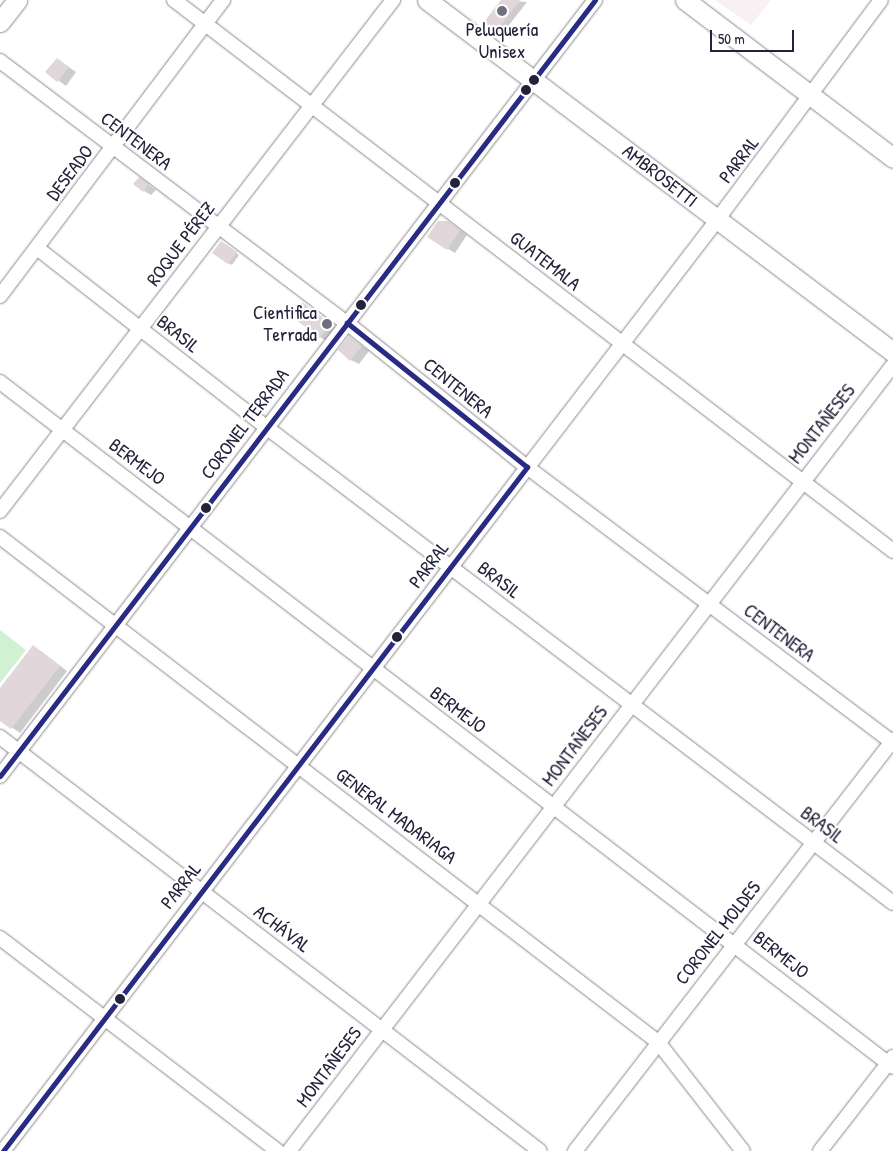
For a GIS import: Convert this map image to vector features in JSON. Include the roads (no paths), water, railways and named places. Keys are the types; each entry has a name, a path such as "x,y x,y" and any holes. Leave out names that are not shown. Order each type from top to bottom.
{"street":[{"path":"0,22 17,0"},
{"name":"GUATEMALA","path":"174,0 439,201 621,344 893,551"},
{"name":"DESEADO","path":"0,296 223,0"},
{"name":"ROQUE PÉREZ","path":"0,511 393,0"},
{"name":"AMBROSETTI","path":"427,0 533,78 717,220 893,352"},
{"name":"CORONEL TERRADA","path":"0,776 114,624 191,527 533,78 595,0"},
{"path":"685,0 893,158"},
{"name":"PARRAL","path":"6,1147 717,220 882,0"},
{"name":"CENTENERA","path":"0,61 347,323 527,467 893,742"},
{"name":"BRASIL","path":"37,248 266,427 893,903"},
{"name":"MONTAÑESES","path":"289,1151 802,480 893,365"},
{"name":"BERMEJO","path":"0,382 891,1063"},
{"name":"GENERAL MADARIAGA","path":"0,538 479,903 658,1042 743,1151"},
{"name":"ACHÁVAL","path":"0,737 540,1151"},
{"name":"CORONEL MOLDES","path":"575,1151 812,842 893,742"},
{"path":"0,938 103,1019 278,1151"},
{"path":"820,1151 891,1063"}],"place":[{"name":"Peluquería Unisex","path":"502,11"},
{"name":"Cientifica Terrada","path":"327,324"}]}
